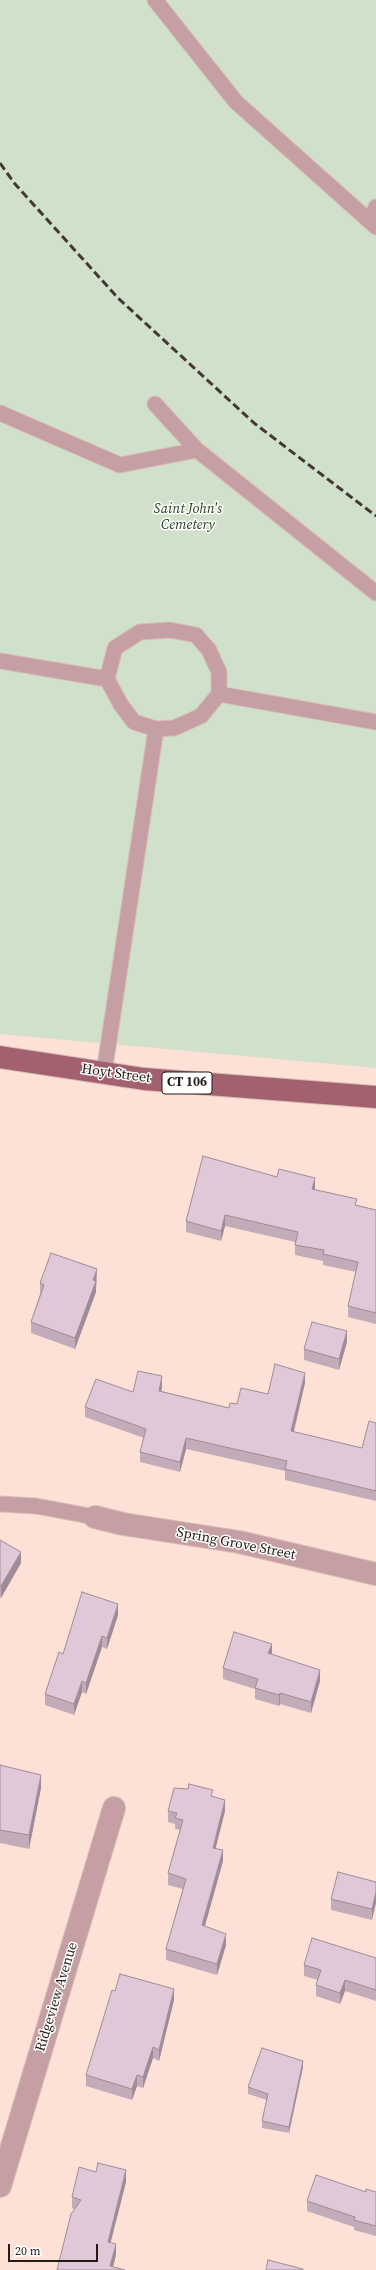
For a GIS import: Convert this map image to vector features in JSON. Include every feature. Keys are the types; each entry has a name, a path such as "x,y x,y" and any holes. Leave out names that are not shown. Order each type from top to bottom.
{"main road":[{"name":"Hoyt Street","path":"0,1057 104,1073 199,1084 376,1097"}],"street":[{"name":"Spring Grove Street","path":"95,1517 123,1524 239,1542 376,1574"},
{"name":"Ridgeview Avenue","path":"0,2186 114,1808"}],"lane":[{"path":"155,0 236,102 373,225"},
{"path":"373,225 376,207"},
{"path":"155,404 197,450 376,593"},
{"path":"0,413 120,465 197,450"},
{"path":"170,630 196,635 209,650 220,672 219,694 201,716 174,728 156,729 134,722 121,705 107,679 116,648 140,632 170,630"},
{"path":"0,661 107,679"},
{"path":"219,694 376,722"},
{"path":"104,1073 156,729"},
{"path":"0,1504 36,1506 95,1517"}],"green space":[{"name":"Saint John's Cemetery","path":"0,0 376,0 376,1068 0,1034"}],"building":[{"path":"203,1156 277,1177 279,1169 315,1178 312,1189 357,1199 355,1205 376,1210 376,1313 348,1306 358,1262 323,1254 324,1250 295,1245 298,1232 225,1215 221,1231 186,1221"},
{"path":"51,1253 97,1269 93,1280 96,1281 75,1338 31,1322 44,1285 40,1283"},
{"path":"312,1322 347,1331 339,1359 304,1349"},
{"path":"275,1364 305,1373 291,1431 362,1448 369,1421 376,1423 376,1491 285,1469 287,1461 186,1438 180,1462 140,1452 146,1429 85,1407 96,1379 133,1392 138,1371 162,1376 159,1391 229,1408 230,1403 237,1404 241,1388 268,1394"},
{"path":"0,1540 21,1552 1,1586 0,1586"},
{"path":"82,1592 118,1604 107,1638 102,1636 86,1683 82,1681 74,1704 45,1694 59,1652 63,1654"},
{"path":"234,1632 272,1644 268,1653 320,1670 311,1702 280,1693 279,1695 255,1688 258,1679 223,1668"},
{"path":"0,1765 41,1775 29,1835 0,1830"},
{"path":"189,1784 213,1790 211,1796 225,1800 213,1848 223,1850 202,1925 226,1934 217,1964 166,1949 186,1879 168,1873 183,1820 175,1818 177,1813 168,1811 174,1788 188,1789"},
{"path":"338,1872 376,1882 376,1892 372,1909 331,1899"},
{"path":"312,1938 376,1958 376,1990 345,1980 340,1993 316,1985 321,1970 304,1965"},
{"path":"120,1974 174,1989 159,2050 153,2047 143,2077 137,2075 132,2089 86,2075 112,1990 115,1991"},
{"path":"262,2048 303,2061 289,2127 262,2121 268,2094 248,2087"},
{"path":"98,2163 126,2170 108,2242 116,2244 110,2266 125,2270 57,2270 71,2214 81,2200 72,2197 79,2167 96,2172"},
{"path":"316,2175 366,2192 366,2189 376,2192 376,2226 354,2220 355,2217 307,2201"},
{"path":"268,2260 303,2269 303,2270 266,2270"}],"railway":[{"path":"0,163 15,184 118,298 254,423 376,516"}]}
